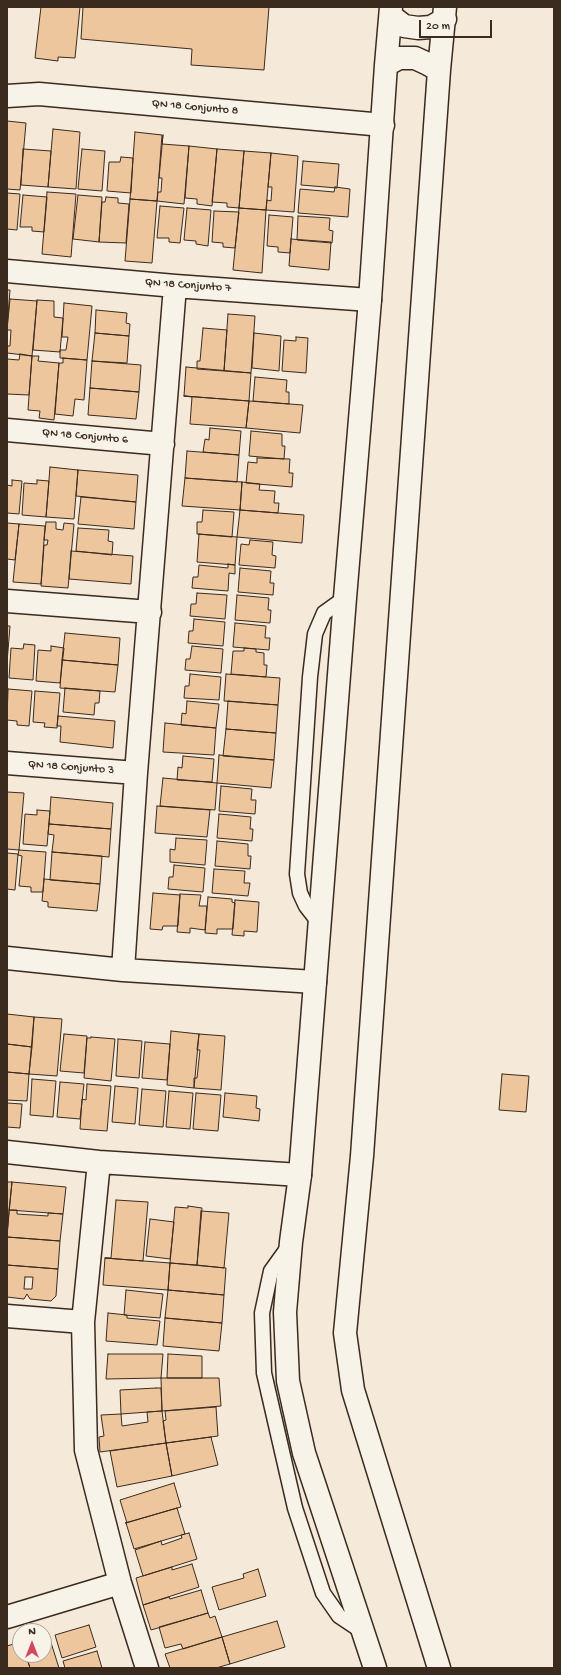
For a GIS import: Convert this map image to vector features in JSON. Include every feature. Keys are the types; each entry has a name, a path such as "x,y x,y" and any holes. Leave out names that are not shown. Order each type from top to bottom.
{"main road":[{"path":"391,11 404,26 418,28 431,27 445,13"},
{"path":"375,1668 304,1454 288,1381 285,1312 291,1242 300,1175 321,924 391,11"},
{"path":"439,1668 352,1390 345,1332 363,1148 439,70 445,13"},
{"path":"386,65 400,58 415,58 439,70"},
{"name":"QN 18 Conjunto 8","path":"7,96 46,95 383,125"},
{"name":"QN 18 Conjunto 7","path":"7,271 175,286 370,300"},
{"path":"123,970 136,773 175,286"},
{"name":"QN 18 Conjunto 6","path":"7,430 163,444"},
{"path":"7,600 150,612"},
{"name":"QN 18 Conjunto 3","path":"7,763 136,773"},
{"path":"7,958 123,970 315,982"},
{"path":"7,1152 99,1162 300,1175"},
{"path":"99,1162 83,1322 86,1450 120,1583 147,1668"},
{"path":"7,1316 83,1322"},
{"path":"7,1617 120,1583"}],"lane":[{"path":"321,924 306,906 300,893 297,874 310,677 314,634 324,613 345,598"}],"building":[{"path":"41,7 80,7 75,58 58,57 58,61 35,58"},
{"path":"83,7 269,7 264,70 191,65 192,49 81,39"},
{"path":"7,121 26,123 20,190 7,189"},
{"path":"53,129 80,132 76,189 48,187"},
{"path":"135,132 162,135 157,201 130,199"},
{"path":"162,144 189,146 184,204 157,201 158,192 161,192 162,178 159,178"},
{"path":"189,146 217,149 212,206 197,204 197,199 185,198"},
{"path":"23,149 51,151 48,187 21,185"},
{"path":"82,149 105,151 102,191 78,189"},
{"path":"217,149 244,151 239,208 227,207 227,203 212,202"},
{"path":"244,151 271,153 266,210 239,208"},
{"path":"271,153 298,156 294,212 266,210 267,200 271,201 272,187 268,187"},
{"path":"121,157 133,158 131,193 107,191 109,162 120,162"},
{"path":"303,161 339,164 337,188 301,185"},
{"path":"335,187 350,189 348,217 298,213 300,189 334,192"},
{"path":"47,192 76,194 71,257 42,254"},
{"path":"7,193 20,194 17,230 7,229"},
{"path":"23,195 47,197 44,232 32,231 32,227 20,227"},
{"path":"78,195 102,197 99,242 73,239"},
{"path":"106,197 118,198 118,203 129,204 126,243 99,242 102,202 105,202"},
{"path":"130,199 157,201 152,263 125,261"},
{"path":"160,206 184,208 180,243 169,242 169,238 157,238"},
{"path":"187,208 211,210 208,246 196,244 196,241 184,240"},
{"path":"239,208 266,210 262,273 233,270"},
{"path":"214,211 239,212 235,248 223,247 223,243 212,242"},
{"path":"269,215 293,217 290,253 278,252 278,247 267,246"},
{"path":"298,216 330,218 329,230 333,231 332,243 297,240"},
{"path":"291,239 331,242 329,270 289,266"},
{"path":"7,290 10,290 7,328"},
{"path":"10,299 37,301 32,356 7,353 7,346 10,346 11,330 7,330"},
{"path":"37,300 54,301 54,317 63,318 60,352 33,350"},
{"path":"64,303 92,306 87,360 60,358 60,350 66,350 68,337 62,337"},
{"path":"96,310 127,313 126,323 130,324 129,336 95,333"},
{"path":"228,314 255,316 251,373 224,371"},
{"path":"203,328 227,330 224,371 197,369 197,361 200,361"},
{"path":"95,333 129,336 127,363 92,361"},
{"path":"254,333 281,336 279,371 252,368"},
{"path":"296,337 308,338 306,373 282,371 284,340 296,341"},
{"path":"20,354 32,356 29,395 7,394 7,359 19,360"},
{"path":"32,356 39,356 38,361 59,363 54,420 39,418 40,411 28,410"},
{"path":"63,358 87,360 84,400 75,399 73,416 55,414 59,363 63,363"},
{"path":"92,361 141,365 139,392 90,388"},
{"path":"186,367 251,373 249,401 184,396"},
{"path":"255,377 287,380 286,392 289,392 289,404 253,401"},
{"path":"90,388 139,392 136,419 88,415"},
{"path":"184,396 249,401 246,428 190,424 192,397"},
{"path":"249,401 303,405 300,433 246,428"},
{"path":"210,428 241,431 239,455 203,452 205,439 209,440"},
{"path":"251,431 282,434 282,446 285,446 284,459 249,456"},
{"path":"187,451 239,455 237,482 185,478"},
{"path":"257,458 290,459 289,473 293,473 292,487 246,483 248,462 257,463"},
{"path":"50,467 78,470 74,519 46,517"},
{"path":"78,470 138,475 136,502 76,496"},
{"path":"185,478 242,482 240,510 182,506"},
{"path":"12,480 22,481 19,514 7,513 7,485 12,486"},
{"path":"37,480 49,481 46,517 22,515 24,483 37,484"},
{"path":"242,482 260,484 259,490 275,491 274,503 279,503 278,513 240,510"},
{"path":"81,497 136,502 134,529 78,524"},
{"path":"203,510 234,512 232,537 197,534 197,522 202,522"},
{"path":"240,510 304,515 302,543 237,537"},
{"path":"46,522 56,522 56,529 63,530 64,523 74,524 68,588 41,586 44,545 47,545 48,540 44,540"},
{"path":"7,523 19,524 15,560 7,559"},
{"path":"19,524 45,526 41,584 13,582"},
{"path":"78,528 109,530 108,541 113,542 112,555 76,551"},
{"path":"199,534 237,537 235,565 197,562"},
{"path":"250,540 273,542 272,555 276,556 275,568 239,565 241,544 249,545"},
{"path":"71,551 133,556 131,584 69,579"},
{"path":"228,564 235,565 235,574 229,573 228,591 192,588 193,577 198,577 199,565 228,568"},
{"path":"240,568 271,571 270,583 274,583 273,595 238,592"},
{"path":"197,593 227,595 225,619 190,616 191,604 196,604"},
{"path":"237,595 269,598 268,610 271,610 270,623 235,620"},
{"path":"194,619 225,622 223,646 188,643 189,631 193,631"},
{"path":"235,623 266,626 265,638 270,638 269,650 233,647"},
{"path":"7,626 10,626 7,663"},
{"path":"65,633 120,638 118,665 62,660"},
{"path":"24,644 35,645 33,680 9,678 11,648 23,649"},
{"path":"51,646 64,648 60,683 36,681 38,650 51,651"},
{"path":"192,646 223,649 221,673 185,670 186,659 190,659"},
{"path":"244,648 256,649 256,652 264,653 264,665 267,665 266,677 231,674 233,651 244,651"},
{"path":"62,660 118,665 115,692 60,688"},
{"path":"190,674 221,677 219,700 184,698 185,686 189,686"},
{"path":"226,674 280,678 278,705 224,701"},
{"path":"65,688 100,691 99,703 95,703 94,715 63,712"},
{"path":"8,689 32,691 29,726 17,725 17,721 7,720"},
{"path":"35,691 60,693 57,728 44,727 45,723 33,722"},
{"path":"187,701 219,704 216,728 181,725 182,713 186,714"},
{"path":"228,701 278,705 276,733 226,729"},
{"path":"58,716 115,721 113,748 60,742 61,726 57,726"},
{"path":"165,723 216,728 214,755 163,752"},
{"path":"226,729 276,733 274,760 223,756"},
{"path":"219,755 274,760 271,788 217,783"},
{"path":"183,756 214,759 212,782 177,780 178,767 182,768"},
{"path":"163,778 217,783 215,810 160,806"},
{"path":"221,786 252,789 251,800 256,800 255,814 219,811"},
{"path":"7,792 24,793 19,850 7,849"},
{"path":"51,797 113,803 111,829 49,824"},
{"path":"157,806 210,810 207,837 155,833"},
{"path":"37,810 50,811 47,846 23,844 25,814 37,815"},
{"path":"219,814 251,817 250,829 253,829 252,841 217,838"},
{"path":"49,824 111,829 109,857 52,852 54,835 48,834"},
{"path":"176,838 207,840 205,865 170,862 170,849 175,850"},
{"path":"217,841 248,844 248,856 251,856 250,869 215,866"},
{"path":"19,850 46,852 43,892 31,892 31,887 19,886 22,856 18,855"},
{"path":"52,852 102,856 100,884 50,880"},
{"path":"7,853 18,854 15,890 7,889"},
{"path":"174,865 205,868 203,892 168,889 169,877 173,877"},
{"path":"214,869 245,871 244,883 250,883 248,896 212,893"},
{"path":"44,879 100,884 97,911 48,907 48,902 42,901"},
{"path":"153,893 180,895 178,926 163,926 162,930 150,929"},
{"path":"180,894 201,895 199,906 207,906 205,930 190,928 190,933 177,932"},
{"path":"208,897 232,899 232,902 235,903 233,929 217,929 217,934 205,933"},
{"path":"235,900 259,902 257,932 244,931 244,936 232,935"},
{"path":"7,1014 34,1017 32,1047 7,1044"},
{"path":"34,1017 62,1019 57,1076 29,1074"},
{"path":"171,1031 199,1034 194,1088 167,1085"},
{"path":"64,1034 87,1036 84,1073 60,1071"},
{"path":"199,1034 225,1036 221,1090 194,1088 194,1078 197,1078 200,1050 197,1050"},
{"path":"87,1038 115,1039 111,1081 84,1078"},
{"path":"118,1039 142,1041 139,1078 116,1076"},
{"path":"145,1042 170,1044 167,1080 142,1078"},
{"path":"7,1044 32,1047 29,1074 7,1072"},
{"path":"7,1072 29,1074 27,1101 7,1100"},
{"path":"502,1074 529,1076 526,1112 499,1110"},
{"path":"32,1079 56,1081 53,1117 30,1115"},
{"path":"60,1082 84,1084 80,1119 57,1117"},
{"path":"87,1084 111,1086 107,1131 80,1129 82,1099 86,1100"},
{"path":"115,1086 138,1088 135,1124 112,1122"},
{"path":"142,1089 166,1091 163,1127 139,1125"},
{"path":"169,1091 193,1093 190,1129 166,1127"},
{"path":"196,1093 221,1095 218,1131 193,1129"},
{"path":"225,1093 257,1096 256,1108 260,1109 259,1121 223,1117"},
{"path":"7,1103 22,1104 20,1128 7,1127"},
{"path":"7,1182 12,1182 7,1235"},
{"path":"12,1182 66,1187 63,1214 9,1210"},
{"path":"116,1200 148,1202 143,1261 105,1258 111,1258"},
{"path":"188,1206 202,1208 197,1265 170,1263 175,1207 188,1208"},
{"path":"9,1210 17,1210 17,1214 48,1216 48,1213 63,1214 60,1241 7,1237"},
{"path":"201,1211 229,1213 224,1268 197,1265"},
{"path":"150,1219 174,1222 170,1259 146,1256"},
{"path":"7,1237 60,1241 58,1269 7,1265"},
{"path":"105,1258 170,1263 168,1290 103,1285"},
{"path":"170,1263 226,1268 224,1295 168,1290"},
{"path":"7,1265 58,1269 56,1296 51,1301 30,1299 27,1294 24,1299 7,1297","holes":["25,1277 33,1277 32,1289 24,1289"]},
{"path":"126,1290 163,1294 160,1318 124,1315"},
{"path":"168,1290 224,1295 222,1323 165,1318"},
{"path":"108,1313 127,1315 127,1318 160,1321 157,1345 106,1341"},
{"path":"165,1318 222,1323 219,1351 163,1346"},
{"path":"108,1354 163,1354 161,1378 106,1379"},
{"path":"168,1354 202,1356 202,1378 167,1378"},
{"path":"161,1378 219,1378 221,1406 162,1411"},
{"path":"161,1388 162,1411 121,1414 120,1390"},
{"path":"216,1407 218,1436 166,1443 163,1421 166,1420 165,1411"},
{"path":"162,1411 166,1443 100,1452 99,1437 104,1436 101,1415 121,1414 122,1426 148,1422 147,1412"},
{"path":"211,1437 218,1465 172,1476 166,1443"},
{"path":"166,1443 172,1476 117,1487 110,1451"},
{"path":"174,1483 181,1507 127,1522 120,1500"},
{"path":"177,1508 185,1534 134,1549 126,1523"},
{"path":"189,1533 197,1559 143,1576 135,1550 161,1541 162,1545 182,1538 181,1535"},
{"path":"192,1564 199,1587 143,1605 136,1578 172,1567 172,1570"},
{"path":"258,1569 266,1596 219,1610 212,1587 244,1578 243,1574"},
{"path":"201,1590 208,1613 151,1630 143,1605 169,1597 170,1599"},
{"path":"208,1613 210,1618 215,1616 222,1637 183,1649 181,1644 165,1648 159,1627"},
{"path":"277,1621 285,1647 230,1664 222,1637"},
{"path":"89,1625 96,1647 62,1658 55,1635"},
{"path":"222,1637 230,1664 216,1668 170,1668 165,1654"},
{"path":"12,1644 12,1663 28,1663 30,1668 7,1668 7,1646"},
{"path":"52,1646 59,1668 30,1668 28,1663 52,1663"},
{"path":"97,1651 102,1668 65,1668 63,1661"}]}
